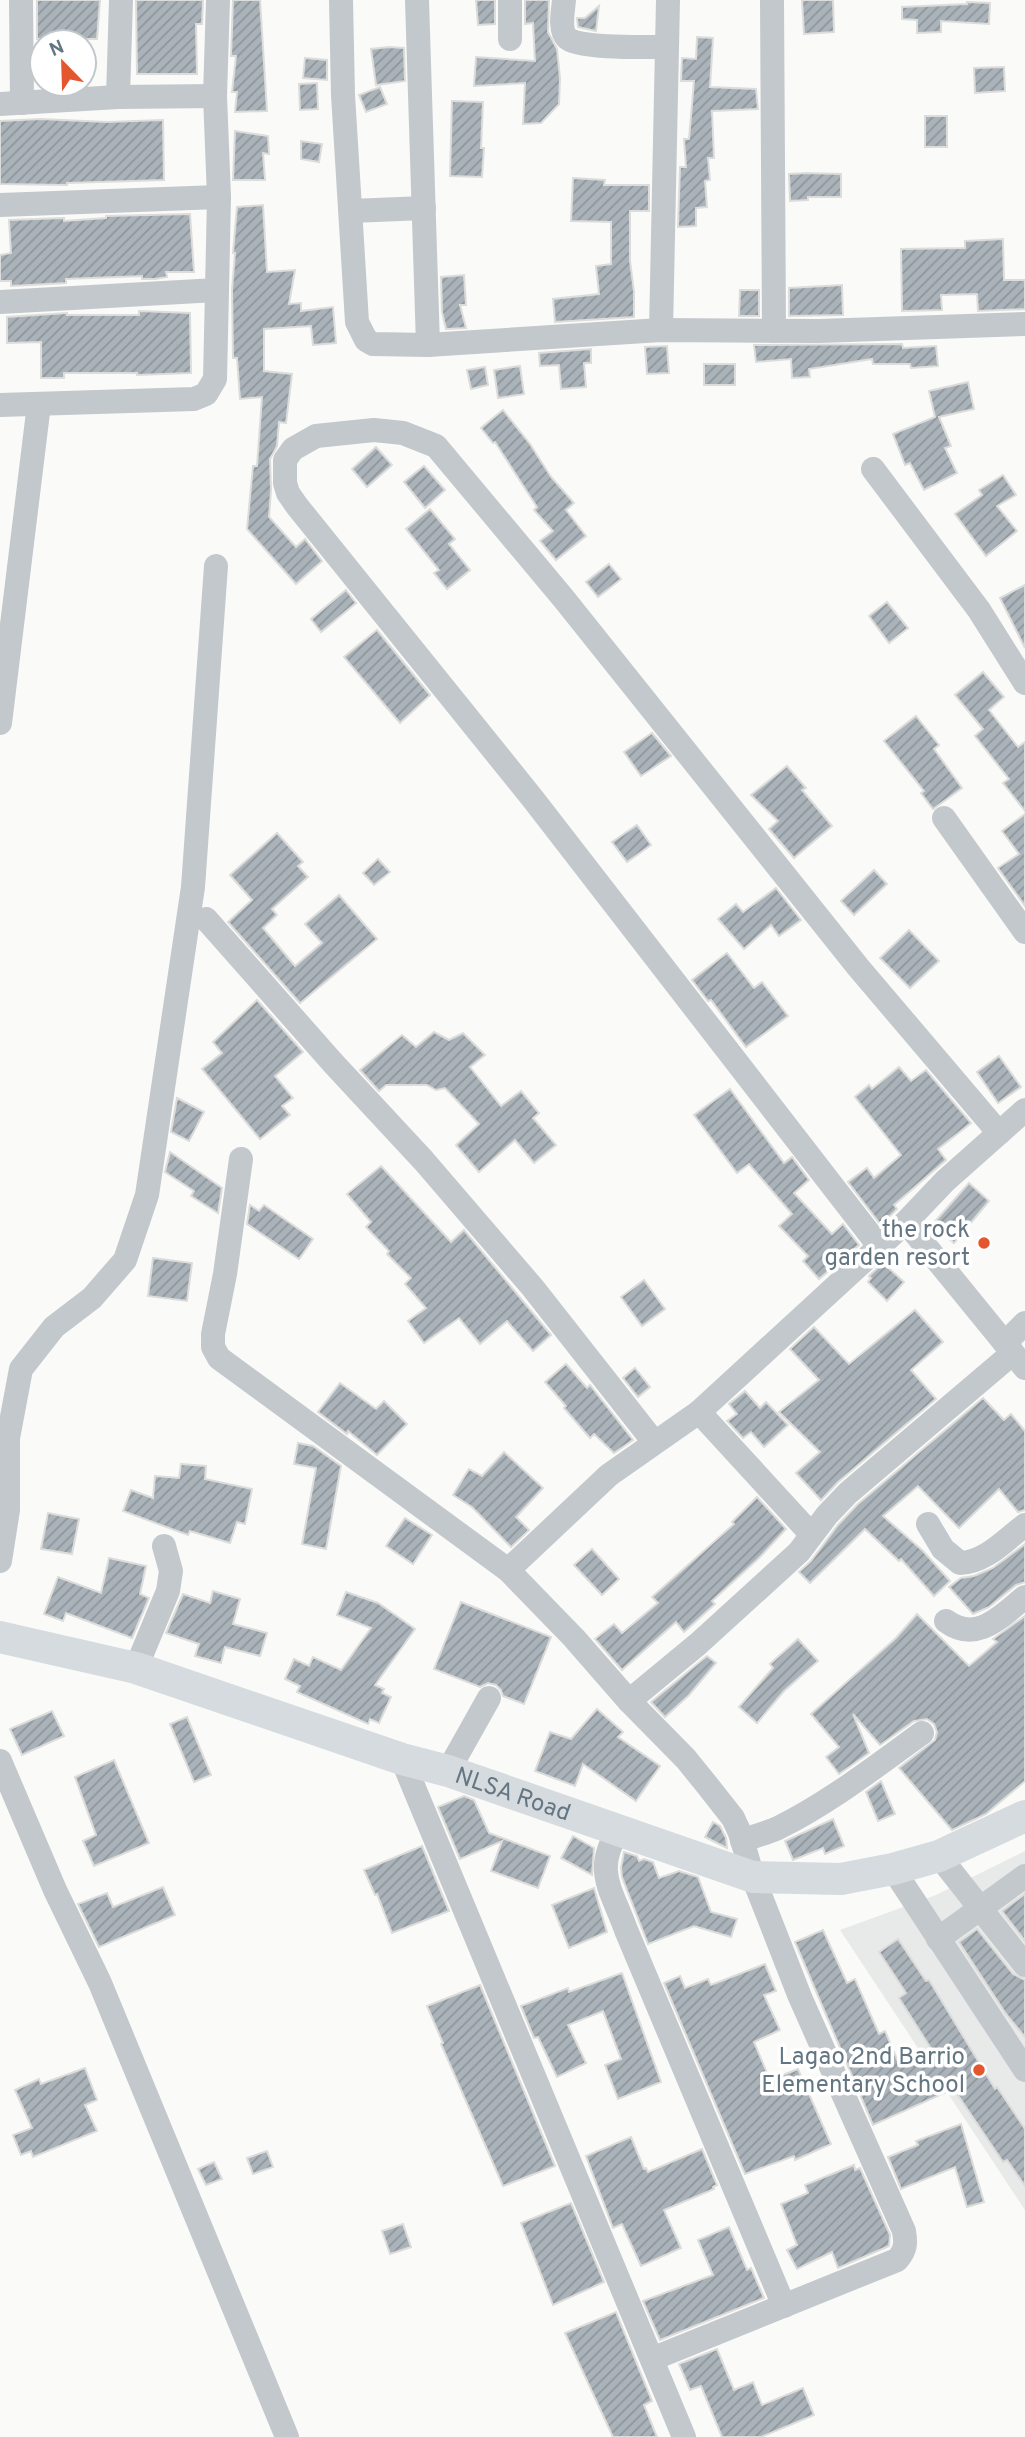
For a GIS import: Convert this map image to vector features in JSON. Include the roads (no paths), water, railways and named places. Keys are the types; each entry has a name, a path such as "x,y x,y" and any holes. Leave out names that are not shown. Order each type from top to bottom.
{"main road":[{"name":"NLSA Road","path":"0,1637 136,1668 402,1759 448,1771 753,1877 841,1879 893,1869 939,1856 1025,1816"}],"street":[{"path":"21,0 11,104 118,97 215,96"},
{"path":"118,97 121,0"},
{"path":"0,405 194,399 206,394 215,379 219,197 215,96 218,0"},
{"path":"341,0 343,96 357,322 366,340 378,346 661,330 774,331 1025,324"},
{"path":"417,0 428,345"},
{"path":"510,0 510,39"},
{"path":"564,0 563,31 567,38 574,42 604,46 666,47"},
{"path":"661,330 668,0"},
{"path":"772,0 774,331"},
{"path":"0,205 219,197"},
{"path":"351,211 424,208"},
{"path":"0,302 217,290"},
{"path":"0,723 40,404"},
{"path":"879,1246 533,799 288,494 285,460 293,449 316,436 374,430 403,433 436,446 564,599 858,967 999,1133"},
{"path":"873,469 979,610 1025,683"},
{"path":"0,1562 8,1510 8,1438 21,1369 54,1327 92,1298 125,1261 147,1195 193,887 216,566"},
{"path":"944,818 1025,932"},
{"path":"206,919 533,1288 654,1442"},
{"path":"508,1570 609,1475 699,1412 906,1222 945,1181 1025,1110"},
{"path":"241,1159 225,1274 213,1334 214,1347 219,1358 508,1570 574,1638 707,1785 733,1818 800,1997 904,2231 906,2244 897,2260 652,2360"},
{"path":"906,1222 1015,1355"},
{"path":"629,1701 799,1552 811,1534 848,1493 1015,1355 1025,1323"},
{"path":"699,1412 811,1534"},
{"path":"928,1524 943,1549 961,1563 973,1563 985,1557 1025,1525"},
{"path":"136,1668 168,1591 171,1571 164,1546"},
{"path":"946,1621 955,1627 979,1629 1025,1597"},
{"path":"448,1771 489,1698"},
{"path":"742,1841 778,1828 809,1810 922,1733"},
{"path":"402,1759 684,2437"},
{"path":"0,1761 55,1890 100,1983 287,2437"},
{"path":"619,1829 605,1856 604,1871 626,1930 784,2306"},
{"path":"939,1856 1025,1965"},
{"path":"893,1869 1025,2070"},
{"path":"938,1939 1025,1876"}],"place":[{"name":"the rock garden resort","path":"984,1243"},
{"name":"Lagao 2nd Barrio Elementary School","path":"979,2070"}]}
